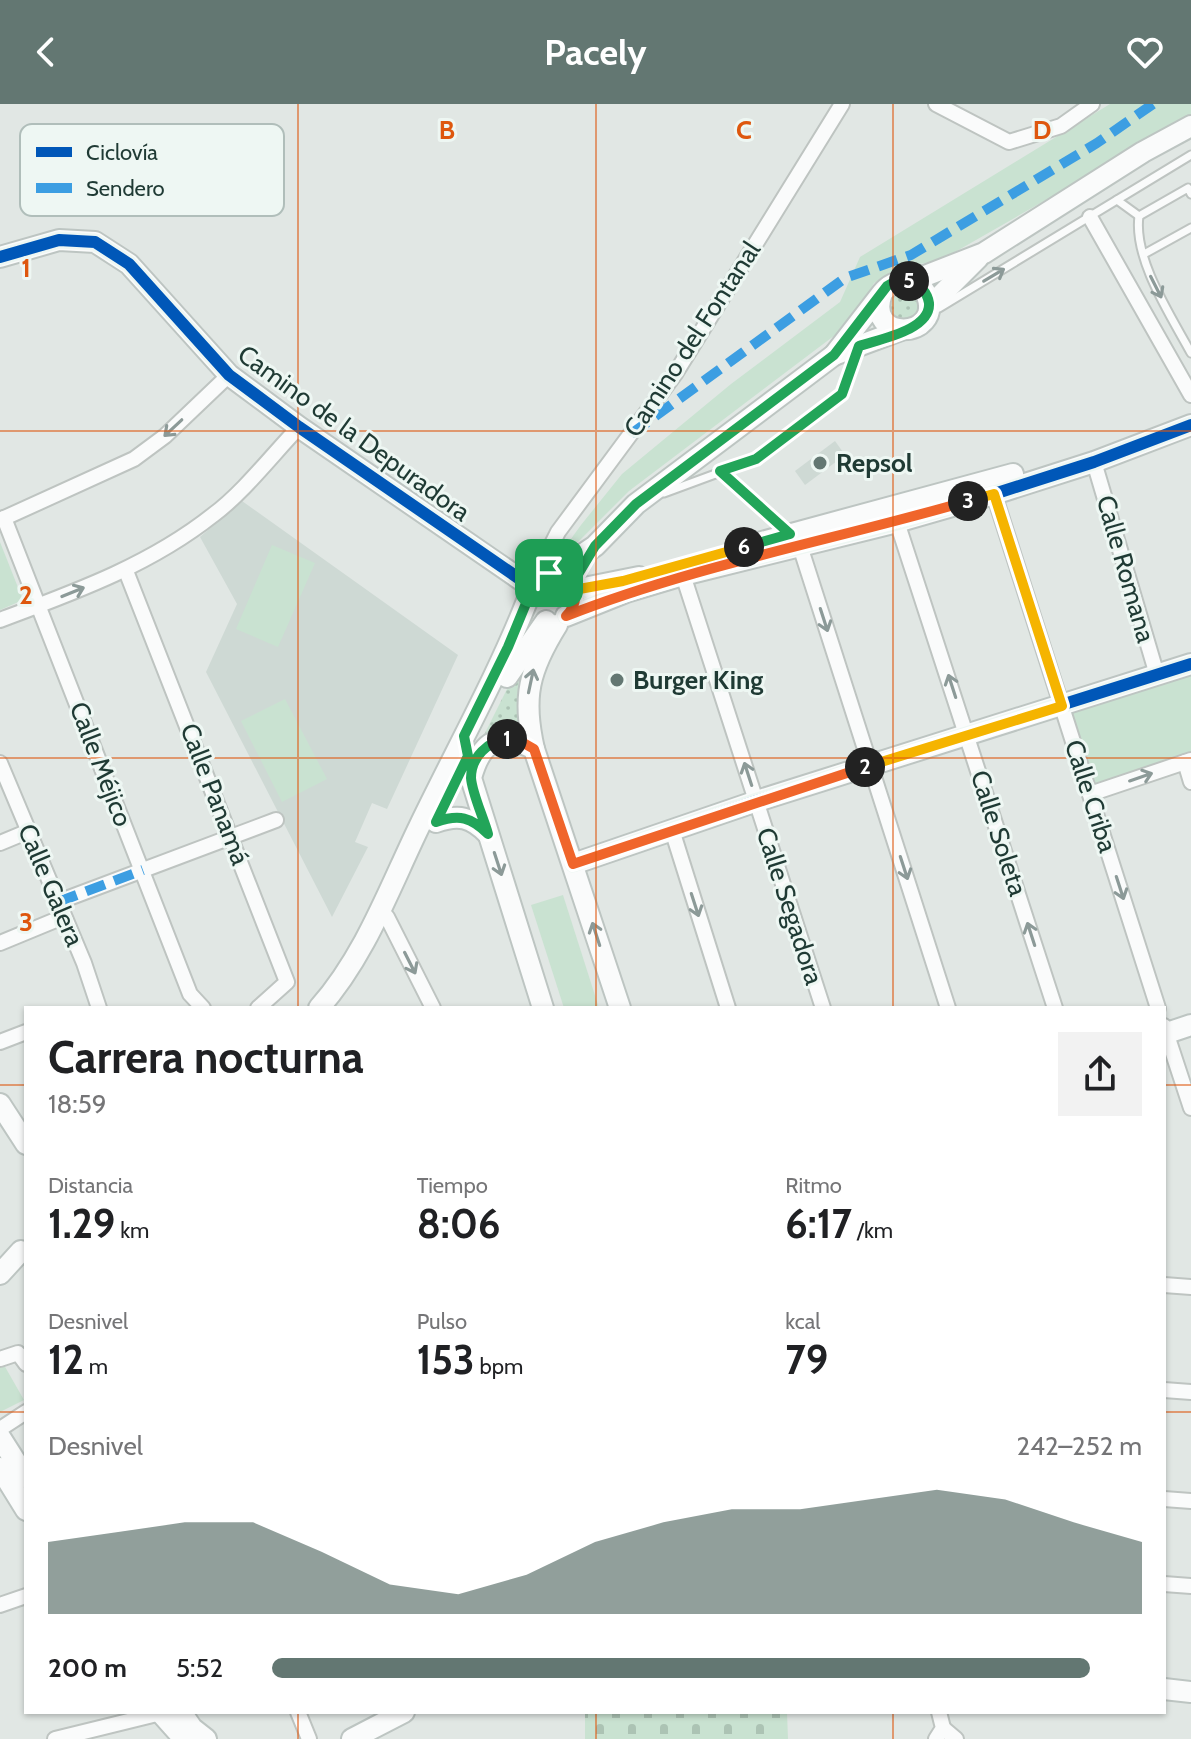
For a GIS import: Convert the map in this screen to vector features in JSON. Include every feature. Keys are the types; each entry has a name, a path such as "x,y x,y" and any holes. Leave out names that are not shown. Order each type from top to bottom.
{"street":[{"name":"Camino del Fontanal","path":"562,580 546,556 558,532 675,374 842,104"},
{"path":"936,104 1009,142 1061,126 1092,104"},
{"path":"562,580 636,504 834,355 894,282 912,281 984,253 1143,152 1191,126"},
{"path":"1090,217 1191,395"},
{"name":"Camino de la Depuradora","path":"0,257 59,240 95,242 129,264 229,375 528,593"},
{"path":"834,355 917,327 928,311 984,253"},
{"path":"912,281 925,291 928,311"},
{"path":"882,293 881,317 901,330"},
{"path":"2,519 134,459 165,436 229,375"},
{"path":"528,593 533,614 558,619 626,592 1091,451 1191,415"},
{"path":"369,935 387,917 403,891 436,822 528,593 541,575 562,580 623,581 795,540 897,522 1094,462 1191,425"},
{"path":"0,620 126,571 171,545 216,513 299,427"},
{"name":"Calle Romana","path":"1094,462 1157,675"},
{"name":"Calle Criba","path":"994,494 1157,1006"},
{"name":"Calle Méjico","path":"2,519 190,994 201,1006"},
{"name":"Calle Soleta","path":"897,522 1054,1006"},
{"path":"795,540 947,1006"},
{"name":"Calle Panamá","path":"126,571 287,982 260,1006"},
{"name":"Calle Segadora","path":"683,575 822,1006"},
{"path":"324,1006 369,935 466,746 520,655 574,604 562,580"},
{"path":"558,619 530,678 528,723 619,1006"},
{"path":"573,864 757,801 1191,664"},
{"path":"471,778 484,747 496,741 520,741 534,749"},
{"path":"466,746 471,778 542,1006"},
{"path":"1090,794 1188,761 1191,782"},
{"name":"Calle Galera","path":"0,763 84,963 93,1006"},
{"path":"436,822 462,816 476,822 488,834"},
{"path":"0,943 143,870 276,820"},
{"path":"672,830 727,1006"},
{"path":"0,843 29,831"},
{"path":"387,917 432,1006"},
{"path":"1166,1031 1191,1025"},
{"path":"0,1042 24,1033"},
{"path":"1166,1034 1191,1108"},
{"path":"0,1104 24,1136"},
{"path":"0,1263 24,1249"},
{"path":"0,1274 24,1249"},
{"path":"1166,1285 1191,1287"},
{"path":"0,1359 18,1353 24,1361"},
{"path":"1166,1390 1191,1392"},
{"path":"0,1429 24,1413"},
{"path":"0,1437 24,1475"},
{"path":"0,1468 24,1507"},
{"path":"1166,1499 1191,1501"},
{"path":"1166,1584 1191,1586"},
{"path":"0,1605 24,1597"},
{"path":"1166,1689 1191,1692"},
{"path":"55,1739 153,1714"},
{"path":"163,1714 184,1739"},
{"path":"182,1714 192,1728 206,1739"},
{"path":"299,1714 309,1739"},
{"path":"352,1739 400,1714"},
{"path":"940,1733 956,1739"}],"lane":[{"path":"928,311 1191,155"},
{"path":"1191,194 1188,188 1139,216 1137,227 1151,278 1191,353"},
{"path":"1117,200 1139,216"},
{"path":"1144,254 1191,228"},
{"path":"636,504 756,459 842,394 859,346"},
{"path":"720,471 795,540"}],"shaded area":[{"name":"Repsol","path":"835,441 845,455 805,485 795,471"},
{"path":"242,501 458,655 387,809 372,803 355,842 368,847 332,917 206,672 237,604 200,537"}],"green space":[{"path":"1110,104 1191,104 1191,117 941,260 898,268 874,283 851,323 629,491 566,554 568,543 622,474 731,384 840,302 860,257"},
{"path":"904,291 914,295 918,305 914,315 904,319 894,315 890,305 894,295"},
{"path":"0,542 23,600 0,610"},
{"path":"272,545 315,563 278,647 236,629"},
{"path":"535,645 524,735 498,732 483,737 515,673"},
{"path":"1191,671 1191,754 1094,786 1071,710"},
{"path":"285,699 327,779 282,802 241,721"},
{"path":"563,895 598,1006 563,1006 531,905"},
{"path":"4,1365 24,1400 0,1412 0,1367"},
{"path":"585,1714 787,1714 788,1739 585,1739"}],"marked path":[{"path":"631,434 845,278 911,255 1097,143 1153,104"},
{"path":"58,902 143,870"}],"cycle path":[{"path":"0,257 59,240 95,242 129,264 229,375 530,586"},
{"path":"566,616 626,592 683,575 897,522 994,494 1094,462 1191,425"},
{"path":"573,864 757,801 1191,664"}],"place":[{"name":"Repsol","path":"820,463"},
{"name":"Burger King","path":"617,680"}],"route":[{"path":"549,573 541,575 530,586 508,647 464,736 468,756 436,822 462,816 476,822 488,834 471,778 476,760 484,747 496,741 520,741 534,749 573,864 757,801 1062,706 994,494 897,522 683,575 626,592 566,616 576,597 572,585 595,546 636,504 834,355 887,286 903,280 912,281 925,291 928,299 929,307 923,322 917,327 859,346 842,394 756,459 720,471 790,534 623,581 574,590 572,585 565,577 549,573"}]}
